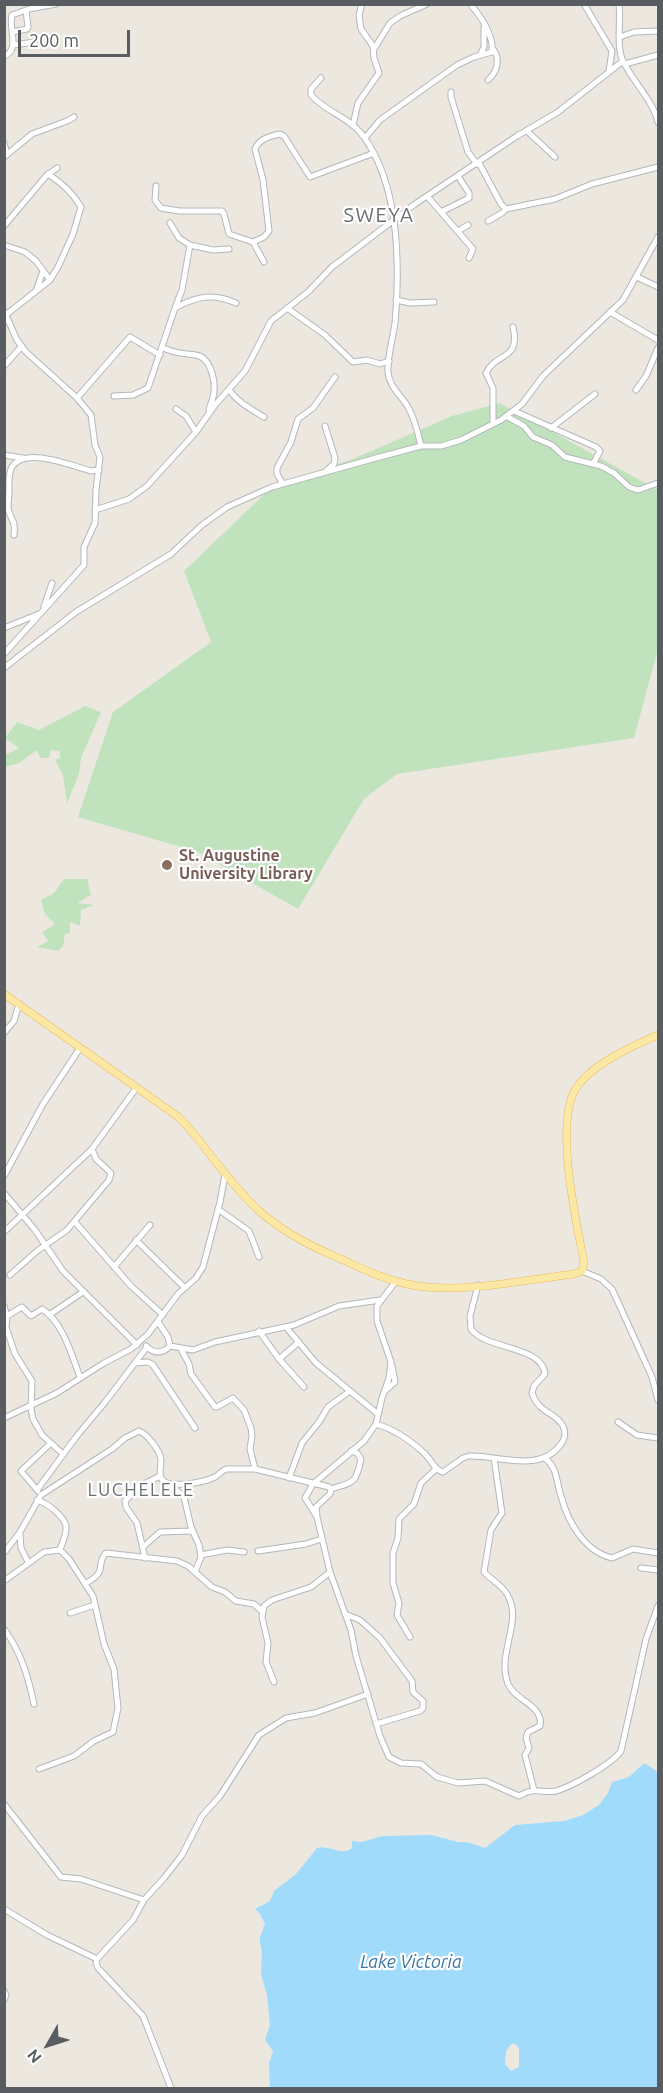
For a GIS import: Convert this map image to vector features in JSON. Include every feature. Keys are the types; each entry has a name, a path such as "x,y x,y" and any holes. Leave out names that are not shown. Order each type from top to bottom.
{"main road":[{"path":"4,994 183,1122 225,1175 256,1207 285,1232 396,1281 428,1287 478,1286 574,1274 582,1271 584,1262 567,1163 568,1111 575,1089 605,1062 632,1046 658,1035"}],"street":[{"path":"4,56 11,52 13,45 10,19 12,15 56,4"},
{"path":"353,124 357,103 379,73 374,58 374,49 362,29 359,15 362,4"},
{"path":"374,49 390,23 427,4"},
{"path":"470,4 484,24 497,58 493,75 488,80"},
{"path":"584,4 612,51 608,73"},
{"path":"619,4 620,48 624,62 658,122"},
{"path":"12,32 28,27 26,10"},
{"path":"480,55 484,47 484,24"},
{"path":"620,37 634,32 658,31"},
{"path":"13,45 35,42"},
{"path":"612,51 620,48"},
{"path":"365,138 387,115 458,65 492,52 493,49"},
{"path":"95,510 129,499 147,486 196,432 252,361 269,324 308,292 332,267 427,196 558,112 624,62 658,55"},
{"path":"321,78 311,89 311,95 328,110 353,124 365,138 374,153 388,193 397,261 396,300 387,371 389,379 410,410 421,446"},
{"path":"452,92 451,97 468,152 478,163 501,204 506,208"},
{"path":"6,156 32,134 74,117"},
{"path":"527,130 555,157"},
{"path":"156,186 155,200 161,208 179,212 222,211 229,234 254,242 264,237 269,231 263,180 255,149 260,141 273,135 284,136 310,177 374,153"},
{"path":"4,143 6,156"},
{"path":"488,221 506,208 555,199 592,184 658,167"},
{"path":"4,226 48,174 57,168"},
{"path":"4,654 84,565 84,551 93,530 99,470 100,457 93,437 91,415 78,398 21,346 6,313 50,280 71,240 81,207 68,189 48,174"},
{"path":"441,212 469,198 469,193 458,176"},
{"path":"427,196 473,249 474,252 469,258"},
{"path":"170,223 179,238 190,245 213,250 229,249"},
{"path":"458,231 468,225"},
{"path":"4,668 76,612 171,555 218,512 266,489 421,446 441,446 461,440 506,417 514,411 543,376 622,300 658,237"},
{"path":"254,242 264,262"},
{"path":"4,245 25,252 36,261 50,280"},
{"path":"114,396 133,395 148,388 182,290 190,245"},
{"path":"36,291 43,271"},
{"path":"637,276 658,287"},
{"path":"175,308 206,297 223,297 236,303"},
{"path":"396,300 410,303 435,302"},
{"path":"287,308 325,335 353,362 367,360 380,364 389,362"},
{"path":"610,312 658,340"},
{"path":"493,424 493,388 486,373 491,366 506,357 512,349 515,340 513,327"},
{"path":"78,398 130,336 160,355"},
{"path":"4,366 21,346"},
{"path":"163,348 182,355 197,354 205,358 214,387 208,415"},
{"path":"636,390 646,376 658,348"},
{"path":"283,484 277,474 277,468 291,442 298,419 313,408 335,377"},
{"path":"229,390 239,403 250,407 264,417"},
{"path":"551,428 595,394"},
{"path":"176,409 186,416 196,432"},
{"path":"514,411 599,449 593,464"},
{"path":"506,417 524,426 537,440 552,446 565,457 607,469 634,489 642,489 658,483"},
{"path":"325,426 335,458 334,464 325,472"},
{"path":"4,455 40,458 91,471 99,470"},
{"path":"14,535 15,522 8,509 9,478 12,467 23,458"},
{"path":"4,628 42,612 52,583"},
{"path":"4,1033 14,1021 19,1004"},
{"path":"4,1176 43,1104 80,1048"},
{"path":"4,1232 92,1149 137,1087"},
{"path":"10,1275 75,1222 111,1176 108,1170 96,1160 92,1149"},
{"path":"6,1415 50,1397 139,1342 158,1322 184,1287 196,1278 202,1267 225,1175"},
{"path":"4,1193 24,1215 63,1271 83,1292 139,1342 156,1353 163,1352 170,1346"},
{"path":"218,1209 249,1231 259,1257"},
{"path":"75,1222 140,1295 163,1315"},
{"path":"114,1267 150,1225"},
{"path":"136,1240 184,1287"},
{"path":"582,1271 601,1279 612,1289 652,1377 658,1400"},
{"path":"317,1517 305,1498 306,1494 313,1484 368,1437 376,1424 384,1392 395,1382 391,1362 377,1321 377,1306 396,1281"},
{"path":"376,1424 391,1428 423,1452 436,1469 445,1472 469,1456 525,1461 545,1458 552,1455 563,1442 565,1433 562,1424 541,1409 534,1398 534,1386 545,1374 545,1370 533,1357 502,1344 488,1342 474,1333 470,1320 478,1286"},
{"path":"50,1315 83,1292"},
{"path":"170,1346 193,1350 259,1331 286,1327 330,1309 380,1300"},
{"path":"4,1306 7,1316 5,1328 15,1354 32,1381 31,1414 36,1426 50,1444 63,1454"},
{"path":"7,1316 22,1307 31,1316 42,1309 50,1315 63,1336 80,1377"},
{"path":"158,1322 168,1337 170,1346"},
{"path":"286,1327 316,1363 378,1414"},
{"path":"259,1331 303,1387"},
{"path":"279,1359 299,1342"},
{"path":"4,1553 20,1532 38,1495 63,1454 147,1347"},
{"path":"181,1349 189,1364 191,1374 214,1407 233,1398 244,1410 252,1432 250,1449 255,1469"},
{"path":"135,1363 142,1361 153,1365 195,1428"},
{"path":"289,1478 302,1443 328,1407 350,1391"},
{"path":"618,1422 637,1435 658,1438"},
{"path":"38,1495 112,1449 125,1438 139,1431 144,1433 160,1455 162,1480 184,1497 201,1555 195,1572"},
{"path":"50,1444 21,1471 38,1495 64,1523 66,1532 60,1550"},
{"path":"169,1484 193,1483 214,1477 226,1469 255,1469 331,1489 348,1485 353,1481 362,1459 357,1453 351,1451"},
{"path":"494,1458 502,1513 491,1530 484,1572 501,1586 512,1608 512,1627 506,1647 505,1663 510,1688 531,1705 540,1717 540,1725 528,1732 526,1738 529,1747 525,1755 534,1790"},
{"path":"545,1458 556,1470 563,1503 574,1528 592,1548 612,1558 633,1549 658,1553"},
{"path":"496,1467 504,1459"},
{"path":"410,1637 397,1615 399,1603 392,1575 393,1553 398,1538 399,1519 414,1504 422,1483 436,1469"},
{"path":"145,1558 137,1523 124,1501 141,1486 160,1476"},
{"path":"331,1489 330,1494 316,1506 321,1539 385,1749 389,1756 397,1762 421,1764 437,1777 460,1784 485,1781 519,1796 534,1790 548,1792 560,1790 589,1775 619,1754 623,1745 646,1639 658,1606"},
{"path":"143,1547 155,1534 164,1530 193,1531"},
{"path":"20,1532 21,1548 28,1562"},
{"path":"258,1551 306,1544 321,1539"},
{"path":"21,1548 31,1553 60,1550"},
{"path":"39,1769 74,1756 114,1730 118,1704 114,1669 104,1644 95,1605 86,1583 60,1550"},
{"path":"201,1555 227,1550 244,1552"},
{"path":"4,1581 44,1552"},
{"path":"86,1583 100,1572 102,1559 106,1553 177,1561 195,1572 212,1587 225,1592 236,1601 254,1604 262,1611"},
{"path":"641,1568 658,1570"},
{"path":"274,1682 266,1662 268,1638 263,1624 262,1611 268,1601 311,1587 330,1572"},
{"path":"70,1613 95,1605"},
{"path":"345,1614 360,1620 374,1632 412,1682 414,1694 423,1701 423,1708 420,1710 376,1724"},
{"path":"4,1629 17,1647 23,1661 34,1704"},
{"path":"171,2088 143,2016 98,1968 97,1959 133,1920 144,1900 165,1878 182,1855 202,1816 220,1796 259,1735 286,1718 315,1713 369,1694"},
{"path":"4,1804 61,1877 81,1879 144,1900"},
{"path":"4,1909 46,1935 97,1959"},
{"path":"4,1991 6,1995 4,2000"}],"green space":[{"path":"500,403 658,490 658,649 634,738 397,774 364,799 298,909 198,852 78,817 113,712 211,642 184,571 275,484 353,459 452,416"},
{"path":"85,706 101,712 81,758 79,774 67,804 63,775 55,760 60,758 60,751 51,750 49,758 40,758 37,750 19,763 5,767 5,755 19,748 5,738 17,722 39,730"},
{"path":"64,879 87,879 91,895 77,903 94,905 81,910 80,926 70,922 70,933 65,934 63,946 58,951 37,947 48,941 42,932 55,924 45,914 41,900 54,893"}],"water":[{"name":"Lake Victoria","path":"643,1764 658,1772 658,2088 270,2088 269,2064 273,2051 265,2040 270,2025 267,1995 261,1974 260,1943 265,1924 255,1909 270,1901 274,1891 296,1874 317,1848 344,1851 352,1848 352,1841 362,1842 382,1836 431,1835 485,1848 515,1825 564,1821 583,1815 599,1805 608,1793 612,1782 629,1777","holes":["511,2044 519,2048 519,2067 511,2071 505,2064 506,2051"]}],"place":[{"name":"St. Augustine University Library","path":"167,865"}],"district":[{"name":"SWEYA","path":"379,215"},
{"name":"LUCHELELE","path":"141,1490"}]}
